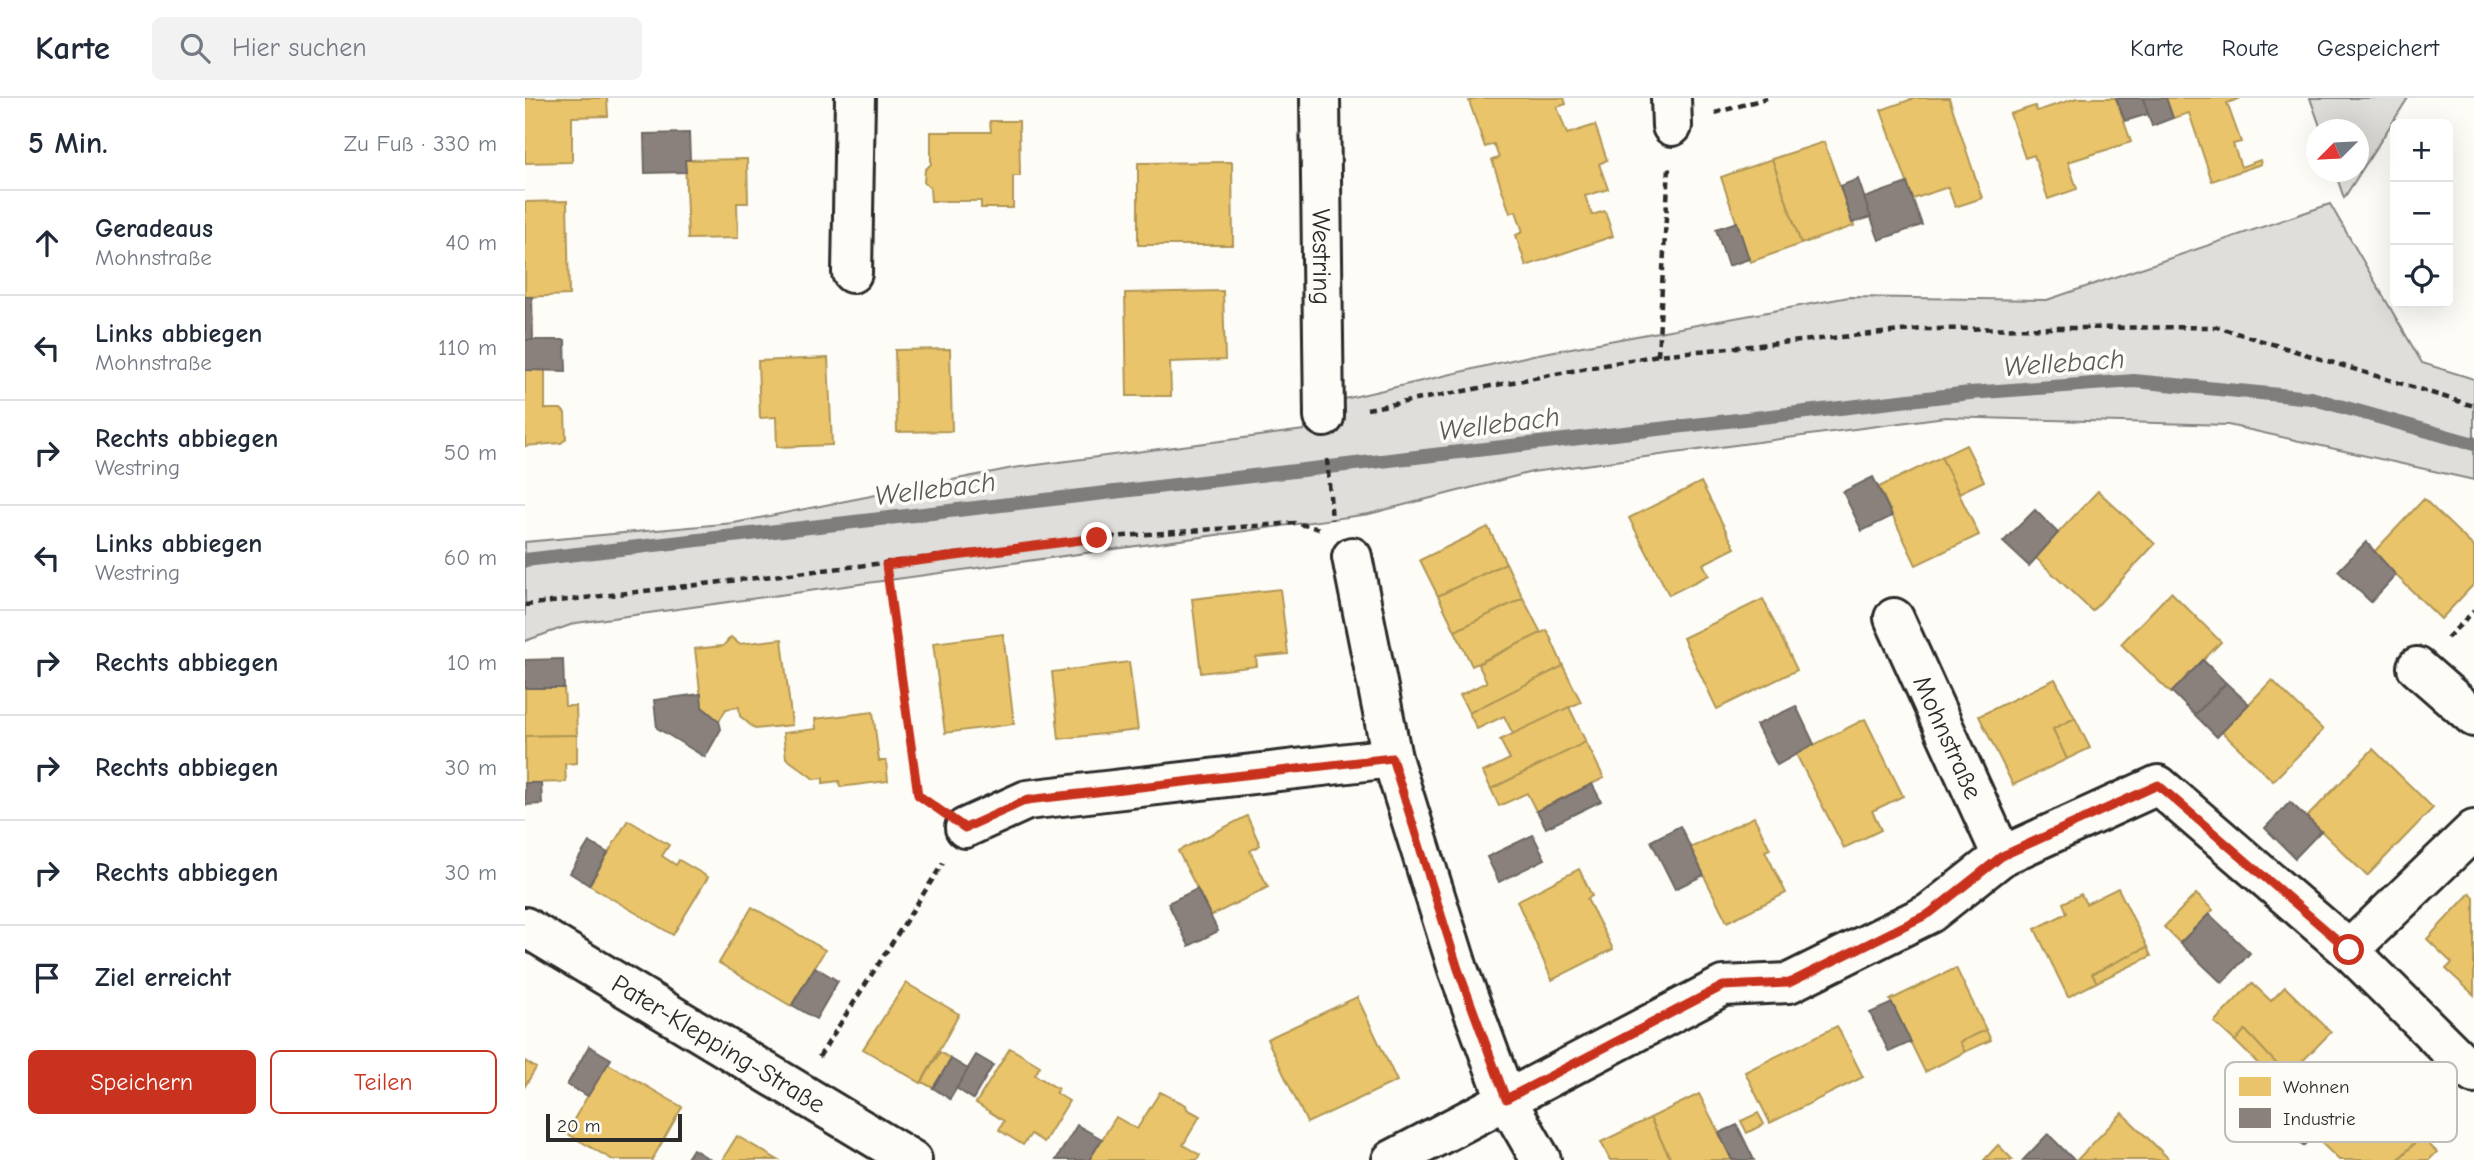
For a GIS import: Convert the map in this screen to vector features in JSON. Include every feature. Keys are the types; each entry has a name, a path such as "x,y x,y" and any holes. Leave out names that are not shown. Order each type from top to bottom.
{"street":[{"path":"852,273 855,98"},
{"name":"Westring","path":"1320,98 1324,417"},
{"path":"1352,557 1392,758 1458,969 1506,1099 1541,1160"},
{"name":"Mohnstraße","path":"1894,618 2002,856"},
{"path":"2417,667 2474,718"},
{"path":"965,828 1027,800 1392,758"},
{"path":"1392,1160 1723,986 1789,983 1930,913 2002,856 2158,785 2349,950 2474,1074"},
{"path":"2349,950 2474,830"},
{"name":"Pater-Klepping-Straße","path":"525,927 912,1160"}],"path":[{"path":"1658,355 1671,112 1767,98"},
{"path":"1330,509 1324,417 1658,355 1922,329 2217,327 2474,406"},
{"path":"525,605 886,565 1097,538 1295,523 1321,530"},
{"path":"798,1090 965,828 918,795 886,565"}],"shaded area":[{"path":"2310,98 2408,98 2395,119 2390,119 2390,126 2369,159 2369,119 2317,119"},
{"path":"2338,182 2354,182 2344,198"},
{"path":"2330,204 2422,363 2474,379 2474,480 2228,425 1945,417 1532,472 1369,514 576,623 525,641 525,542 734,523 1013,468 1304,430 1310,407 1533,355 1849,297 2047,300"}],"building: Wohnen":[{"path":"525,98 607,98 608,116 572,117 572,162 525,163"},
{"path":"1478,98 1564,98 1566,104 1557,107 1567,134 1595,125 1607,160 1599,164 1608,189 1585,196 1592,215 1605,211 1613,236 1526,266 1516,235 1523,232 1516,211 1510,213 1492,160 1499,158 1494,144 1485,147 1469,101"},
{"path":"1915,98 1949,98 1982,198 1955,207 1948,187 1913,199 1881,110"},
{"path":"2077,98 2116,98 2131,142 2068,162 2077,189 2048,199 2034,155 2025,158 2010,114 2035,106 2037,111"},
{"path":"2166,98 2241,98 2227,103 2241,142 2233,144 2241,167 2260,160 2261,164 2212,181 2189,113 2173,118"},
{"path":"990,121 1019,121 1020,176 1013,176 1013,208 981,208 981,201 931,201 930,188 924,182 925,170 931,164 931,132 991,132"},
{"path":"1824,142 1854,226 1801,244 1772,159"},
{"path":"747,159 748,203 737,203 738,238 688,239 685,160"},
{"path":"1772,159 1801,244 1750,262 1721,177"},
{"path":"1232,162 1233,245 1138,245 1138,163"},
{"path":"567,201 569,295 525,297 525,202"},
{"path":"1223,291 1225,360 1170,362 1171,396 1127,396 1125,293"},
{"path":"950,349 952,431 897,432 895,350"},
{"path":"828,358 832,445 777,447 776,417 760,418 758,361"},
{"path":"525,370 545,370 545,409 561,409 565,413 566,439 561,443 525,446"},
{"path":"1966,445 1984,481 1959,493 1941,457"},
{"path":"1941,457 1979,535 1916,565 1879,487"},
{"path":"1701,482 1735,548 1703,564 1709,575 1669,595 1629,518"},
{"path":"2098,491 2155,544 2092,611 2035,557"},
{"path":"2424,499 2474,547 2474,584 2441,619 2373,553"},
{"path":"1488,527 1506,563 1438,596 1420,560"},
{"path":"1506,563 1523,598 1455,631 1438,596"},
{"path":"1280,589 1288,654 1256,657 1257,666 1201,673 1192,599"},
{"path":"2171,592 2221,642 2171,693 2121,644"},
{"path":"1523,598 1541,633 1472,666 1455,631"},
{"path":"1763,599 1797,670 1717,709 1683,638"},
{"path":"1547,630 1563,666 1469,713 1460,695 1487,682 1478,664"},
{"path":"1003,634 1014,724 945,733 933,643"},
{"path":"731,637 739,644 782,639 792,725 755,729 740,716 739,707 726,709 719,721 702,707 695,649 723,646"},
{"path":"1129,662 1138,730 1059,739 1052,672"},
{"path":"1563,666 1581,702 1513,734 1504,716 1477,729 1469,713"},
{"path":"2055,679 2075,718 2053,729 2067,759 2013,785 1979,716"},
{"path":"2272,680 2323,730 2273,781 2222,732"},
{"path":"525,688 564,688 565,706 576,706 577,735 525,736"},
{"path":"1569,707 1586,742 1491,789 1483,772 1510,759 1500,740"},
{"path":"873,712 879,761 886,761 888,781 840,787 839,781 823,783 823,778 814,779 786,758 783,733 816,729 815,719"},
{"path":"2075,718 2090,748 2067,759 2053,729"},
{"path":"1865,719 1903,796 1872,811 1881,830 1844,848 1796,754"},
{"path":"577,735 577,763 565,764 566,782 525,783 525,736"},
{"path":"1586,742 1604,778 1536,811 1527,793 1499,806 1491,789"},
{"path":"2373,749 2433,808 2367,876 2307,817"},
{"path":"1247,816 1260,845 1250,851 1268,887 1211,916 1178,851"},
{"path":"1754,817 1770,849 1765,851 1786,893 1727,922 1690,848"},
{"path":"628,820 669,845 662,856 676,865 679,860 708,877 673,935 589,885"},
{"path":"1579,869 1592,896 1587,899 1613,949 1552,980 1517,901"},
{"path":"2118,888 2147,947 2092,974 2097,982 2068,997 2035,929 2067,913 2063,903 2081,894 2086,904"},
{"path":"2470,893 2474,897 2474,995 2446,969 2452,963 2427,939"},
{"path":"2196,894 2213,910 2180,943 2164,927"},
{"path":"752,907 825,950 791,1006 719,963"},
{"path":"2147,947 2151,956 2097,982 2092,974"},
{"path":"1956,968 1986,1030 1960,1042 1965,1052 1925,1072 1890,1000"},
{"path":"906,983 959,1014 921,1083 863,1049"},
{"path":"2252,983 2271,1001 2285,987 2331,1032 2302,1062 2275,1062 2245,1030 2235,1041 2214,1022"},
{"path":"1357,997 1397,1081 1307,1123 1267,1039"},
{"path":"1837,1026 1863,1077 1770,1123 1745,1072"},
{"path":"1986,1030 1991,1040 1965,1052 1960,1042"},
{"path":"2245,1030 2275,1062 2256,1062 2235,1041"},
{"path":"1010,1048 1040,1066 1035,1075 1058,1089 1056,1093 1069,1101 1044,1142 1031,1134 1023,1145 999,1130 1004,1121 976,1103"},
{"path":"940,1052 951,1059 933,1088 922,1082"},
{"path":"525,1061 536,1068 525,1086"},
{"path":"607,1063 682,1107 652,1160 613,1160 566,1133"},
{"path":"1160,1092 1186,1105 1187,1109 1200,1116 1183,1145 1200,1155 1197,1160 1089,1160 1116,1117 1137,1129"},
{"path":"1699,1094 1732,1160 1671,1160 1650,1118"},
{"path":"1758,1113 1764,1124 1747,1133 1741,1121"},
{"path":"2122,1113 2165,1155 2169,1160 2077,1160"},
{"path":"1650,1118 1671,1160 1610,1160 1601,1142"},
{"path":"737,1136 778,1160 722,1160"},
{"path":"2320,1142 2415,1142 2398,1160 2339,1160"},
{"path":"2416,1142 2426,1142 2437,1152 2429,1160 2398,1160"},
{"path":"1998,1145 2013,1160 1984,1160"}],"building: Industrie":[{"path":"2116,98 2143,98 2148,114 2125,121"},
{"path":"2143,98 2166,98 2173,118 2152,126"},
{"path":"689,133 690,160 685,160 686,172 645,173 644,134"},
{"path":"1858,179 1871,217 1852,223 1840,186"},
{"path":"1907,183 1922,225 1879,240 1864,198"},
{"path":"1737,222 1749,259 1728,266 1716,229"},
{"path":"525,297 532,297 533,340 525,340"},
{"path":"525,340 565,340 566,371 525,370"},
{"path":"1873,477 1892,516 1862,531 1843,492"},
{"path":"2035,510 2058,533 2029,566 2003,542"},
{"path":"2366,542 2396,575 2371,602 2338,571"},
{"path":"563,659 564,688 525,688 525,660"},
{"path":"2203,660 2226,683 2195,715 2172,692"},
{"path":"2226,683 2249,704 2217,737 2195,715"},
{"path":"701,694 702,707 719,721 721,729 705,757 657,728 654,700"},
{"path":"1796,706 1814,744 1777,765 1756,725"},
{"path":"525,783 541,783 542,804 525,805"},
{"path":"1592,784 1601,801 1546,828 1537,811"},
{"path":"2290,802 2321,831 2295,858 2265,828"},
{"path":"1680,826 1704,875 1675,889 1651,841"},
{"path":"1533,835 1545,859 1499,882 1487,857"},
{"path":"589,842 608,853 589,885 570,873"},
{"path":"1197,889 1218,931 1189,946 1168,903"},
{"path":"2209,914 2250,953 2222,983 2180,943"},
{"path":"815,967 838,981 816,1019 792,1005"},
{"path":"1892,1003 1911,1042 1889,1052 1870,1013"},
{"path":"589,1046 611,1059 588,1096 567,1085"},
{"path":"976,1055 993,1065 973,1099 956,1088"},
{"path":"951,1059 968,1069 950,1099 933,1088"},
{"path":"1077,1125 1102,1139 1089,1160 1056,1160"},
{"path":"1737,1125 1754,1160 1732,1160 1719,1133"},
{"path":"2048,1134 2074,1160 2023,1160"},
{"path":"693,1149 711,1160 686,1160"}],"waterway":[{"name":"Wellebach","path":"525,560 1970,393 2134,381 2311,398 2474,444"}],"route":[{"path":"1097,538 886,565 918,795 965,828 1027,800 1392,758 1458,969 1506,1099 1723,986 1789,983 1930,913 2002,856 2158,785 2349,950"}]}
